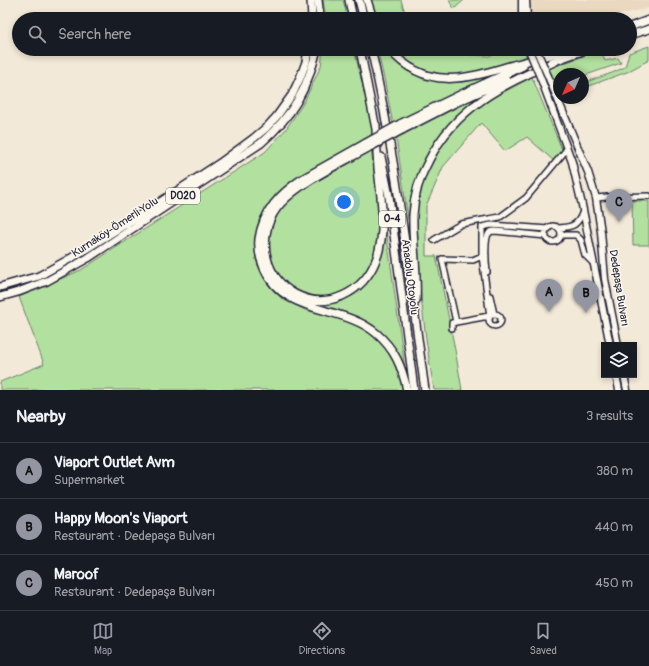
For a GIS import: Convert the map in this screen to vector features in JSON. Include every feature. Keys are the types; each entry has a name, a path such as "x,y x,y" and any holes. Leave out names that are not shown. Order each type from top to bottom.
{"highway":[{"path":"311,0 312,12"},
{"path":"318,0 319,12"},
{"path":"349,0 352,12"},
{"path":"359,0 362,12"},
{"path":"367,0 371,12"},
{"path":"637,24 649,20"},
{"path":"637,32 649,28"},
{"name":"Kurnaköy-Ömerli Yolu","path":"0,287 39,276 74,257 220,163 254,138 277,116 292,95 300,78 307,56"},
{"name":"Kurnaköy-Ömerli Yolu","path":"0,297 47,281 88,258 261,143 282,123 292,110 307,83 315,56"},
{"name":"Anadolu Otoyolu","path":"361,56 376,125 388,196 414,390"},
{"name":"Anadolu Otoyolu","path":"373,56 396,176 425,390"},
{"path":"396,56 414,69 430,76 447,79 464,78 488,73 544,56"},
{"path":"407,390 399,361 384,341 370,329 352,319 308,306 288,297 271,281 262,262 259,251 259,242 266,216 276,200 292,186 307,177 476,87 546,56"},
{"path":"401,127 530,69 569,56"},
{"path":"415,320 417,290 413,213 417,190 431,156 449,128 472,106 489,94 513,81 556,61"},
{"path":"367,146 304,184 290,195 274,213 268,224 265,235 265,253 271,271 287,289 295,294 312,300 330,300 345,296 362,283 376,261 381,243 382,216 376,125"}],"main road":[{"path":"522,0 522,12"},
{"path":"526,0 527,12"},
{"name":"Dedepaşa Bulvarı","path":"532,56 572,162 609,342"},
{"name":"Dedepaşa Bulvarı","path":"539,56 584,162 596,198 605,279 617,342"},
{"path":"572,162 576,156 584,162"},
{"path":"589,243 595,245 599,244 601,238"},
{"path":"617,378 619,390"},
{"path":"625,378 627,390"}],"street":[{"path":"434,240 461,224 500,217 526,198 567,149"},
{"path":"596,198 608,196 649,196"},
{"path":"491,316 482,256 482,227 486,225 548,229 554,226 559,228 574,226 583,211"},
{"path":"486,225 490,228 486,250 486,267 491,316"},
{"path":"482,232 484,234 495,231 546,236 549,240 554,242 558,240 561,235 559,228"},
{"path":"546,236 548,229"},
{"path":"561,235 576,235 581,240 584,255 593,262"},
{"path":"456,322 442,259 473,260 482,256"},
{"path":"452,328 452,323 491,316"}],"shaded area":[{"path":"528,0 649,0 649,8 632,12 530,12"}],"green space":[{"path":"323,0 343,0 346,12 325,12"},
{"path":"371,0 401,0 405,12 375,12"},
{"path":"449,0 464,0 454,9"},
{"path":"649,46 649,60 627,72 589,86 589,81 625,67 628,56 637,56 637,50"},
{"path":"322,56 356,56 374,133 294,182 271,203 259,224 257,255 268,283 282,299 305,310 348,321 367,331 384,346 398,367 403,390 0,390 0,382 44,364 19,297 81,270 265,152 286,129 304,102 321,66"},
{"path":"379,56 392,56 405,68 461,81 486,76 487,78 393,124"},
{"path":"402,56 526,56 527,58 492,69 458,76 441,75 425,71 409,63"},
{"path":"584,56 603,56 605,61 618,58 621,63 589,74 589,68 553,68 553,80 548,69"},
{"path":"532,77 563,152 555,162 527,137 505,151 481,123 443,167 426,206 426,256 436,256 462,390 434,390 416,257 415,221 421,188 434,156 443,141 467,115 499,94"},
{"path":"495,88 477,99 458,115 440,137 412,209 410,232 396,137"},
{"path":"371,150 377,193 379,222 378,236 370,263 371,264 359,282 339,294 319,297 300,292 284,280 273,264 268,245 271,225 284,205 292,197"},
{"path":"632,201 649,201 649,245 633,245"},
{"path":"385,222 406,377 383,337 308,302 327,302 367,281"}],"place":[{"name":"Maroof","path":"619,222"},
{"name":"Viaport Outlet Avm","path":"549,312"},
{"name":"Happy Moon's Viaport","path":"586,313"}]}
